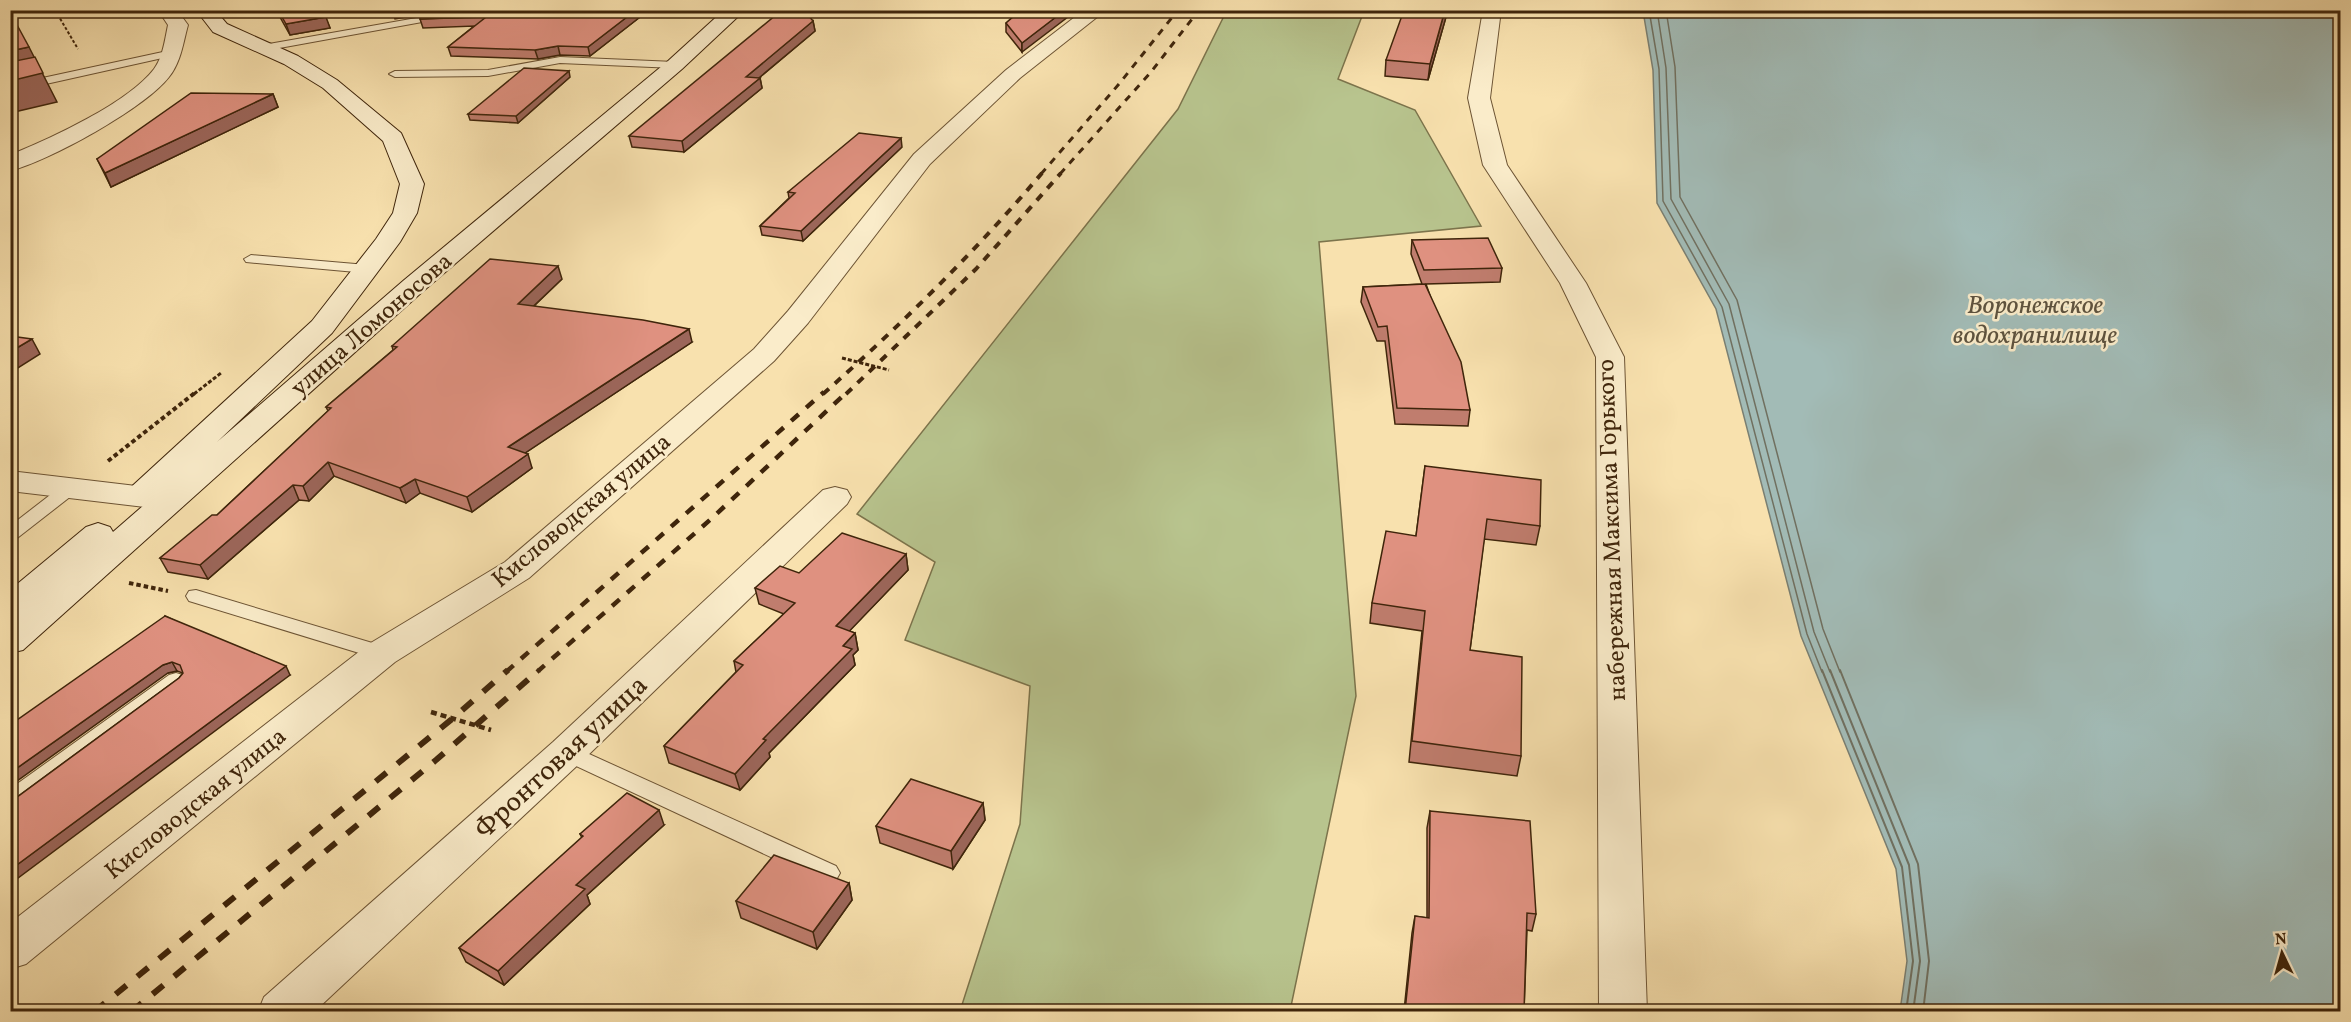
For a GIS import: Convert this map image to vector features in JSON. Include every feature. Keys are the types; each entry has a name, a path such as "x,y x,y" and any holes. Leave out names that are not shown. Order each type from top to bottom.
{"street":[{"path":"10,165 38,153 135,97 162,74 172,53 177,25 167,10"},
{"path":"10,481 156,498 322,327 387,242 405,213 412,184 393,138 330,84 291,60 220,27 205,10"},
{"name":"улица Ломоносова","path":"10,609 156,498 412,287 675,65 736,10"},
{"name":"Кисловодская улица","path":"10,950 382,653 517,570 764,355 798,317 922,159 1013,74 1097,10"},
{"name":"набережная Максима Горького","path":"1492,10 1479,98 1495,165 1573,283 1610,357 1623,1011"},
{"name":"Фронтовая улица","path":"281,1011 567,752 835,497"},
{"name":"улица Ломоносова","path":"10,641 156,498"}],"lane":[{"path":"263,48 483,10"},
{"path":"10,89 172,53"},
{"path":"395,74 488,73 560,60 675,65"},
{"path":"251,259 367,269"},
{"path":"10,535 79,489"},
{"path":"196,596 382,653"},
{"path":"10,801 176,680"},
{"path":"567,752 828,873"}],"path":[{"path":"842,358 889,370"},
{"path":"79,489 106,462 228,368"},
{"path":"124,582 196,596"},
{"path":"431,712 491,730"}],"green space":[{"path":"1227,10 1364,11 1338,79 1415,110 1481,226 1319,242 1356,696 1290,1011 960,1011 1020,824 1030,686 905,640 935,562 857,514 1178,109"}],"water":[{"name":"Воронежское водохранилище","path":"1643,11 2340,11 2340,1011 1900,1011 1907,961 1896,869 1801,636 1716,309 1657,203 1653,70"}],"building":[{"path":"278,10 322,10 326,17 286,24"},
{"path":"446,10 636,10 588,47 558,46 535,50 448,47 486,17 420,19 420,15"},
{"path":"782,10 804,10 813,21 746,77 760,78 682,141 629,136"},
{"path":"1021,10 1065,10 1022,43 1006,23"},
{"path":"1404,10 1445,10 1430,64 1386,60"},
{"path":"10,12 29,47 10,51"},
{"path":"35,57 43,73 10,81 10,62"},
{"path":"524,68 569,71 516,116 468,114"},
{"path":"191,93 273,94 105,173 97,159"},
{"path":"859,133 901,138 801,231 760,226 795,193 788,192"},
{"path":"1488,238 1502,268 1424,270 1412,240"},
{"path":"490,259 558,266 518,304 643,320 689,329 508,447 528,454 467,497 415,479 400,488 328,462 303,486 293,485 200,565 160,558 212,515 217,515 331,408 326,407 397,347 392,346"},
{"path":"1425,284 1461,362 1470,410 1397,408 1387,326 1378,327 1363,287"},
{"path":"10,336 32,339 10,352"},
{"path":"1425,466 1541,480 1540,526 1487,519 1470,650 1522,657 1521,756 1412,741 1425,611 1372,603 1386,531 1416,536"},
{"path":"842,533 906,554 836,626 855,633 843,646 852,649 763,739 766,740 735,774 664,746 743,665 734,661 795,603 755,588 780,566 799,573"},
{"path":"165,616 286,666 10,870 10,801 183,673 180,665 172,662 163,665 10,773 10,725"},
{"path":"911,779 983,803 951,851 876,826"},
{"path":"627,793 659,810 576,885 585,889 498,971 459,948 583,836 580,834"},
{"path":"1430,811 1530,821 1536,914 1527,913 1524,1011 1405,1011 1415,916 1429,918"},
{"path":"774,855 849,883 813,932 736,901"}],"railway":[{"path":"1041,174 1119,84 1178,10"},
{"path":"1060,174 1151,72 1199,10"},
{"path":"823,394 937,287 1042,173"},
{"path":"846,394 976,269 1061,173"},
{"path":"506,672 824,392"},
{"path":"537,672 711,519 847,392"},
{"path":"94,1012 452,719 508,670"},
{"path":"131,1012 436,760 539,670"}]}
